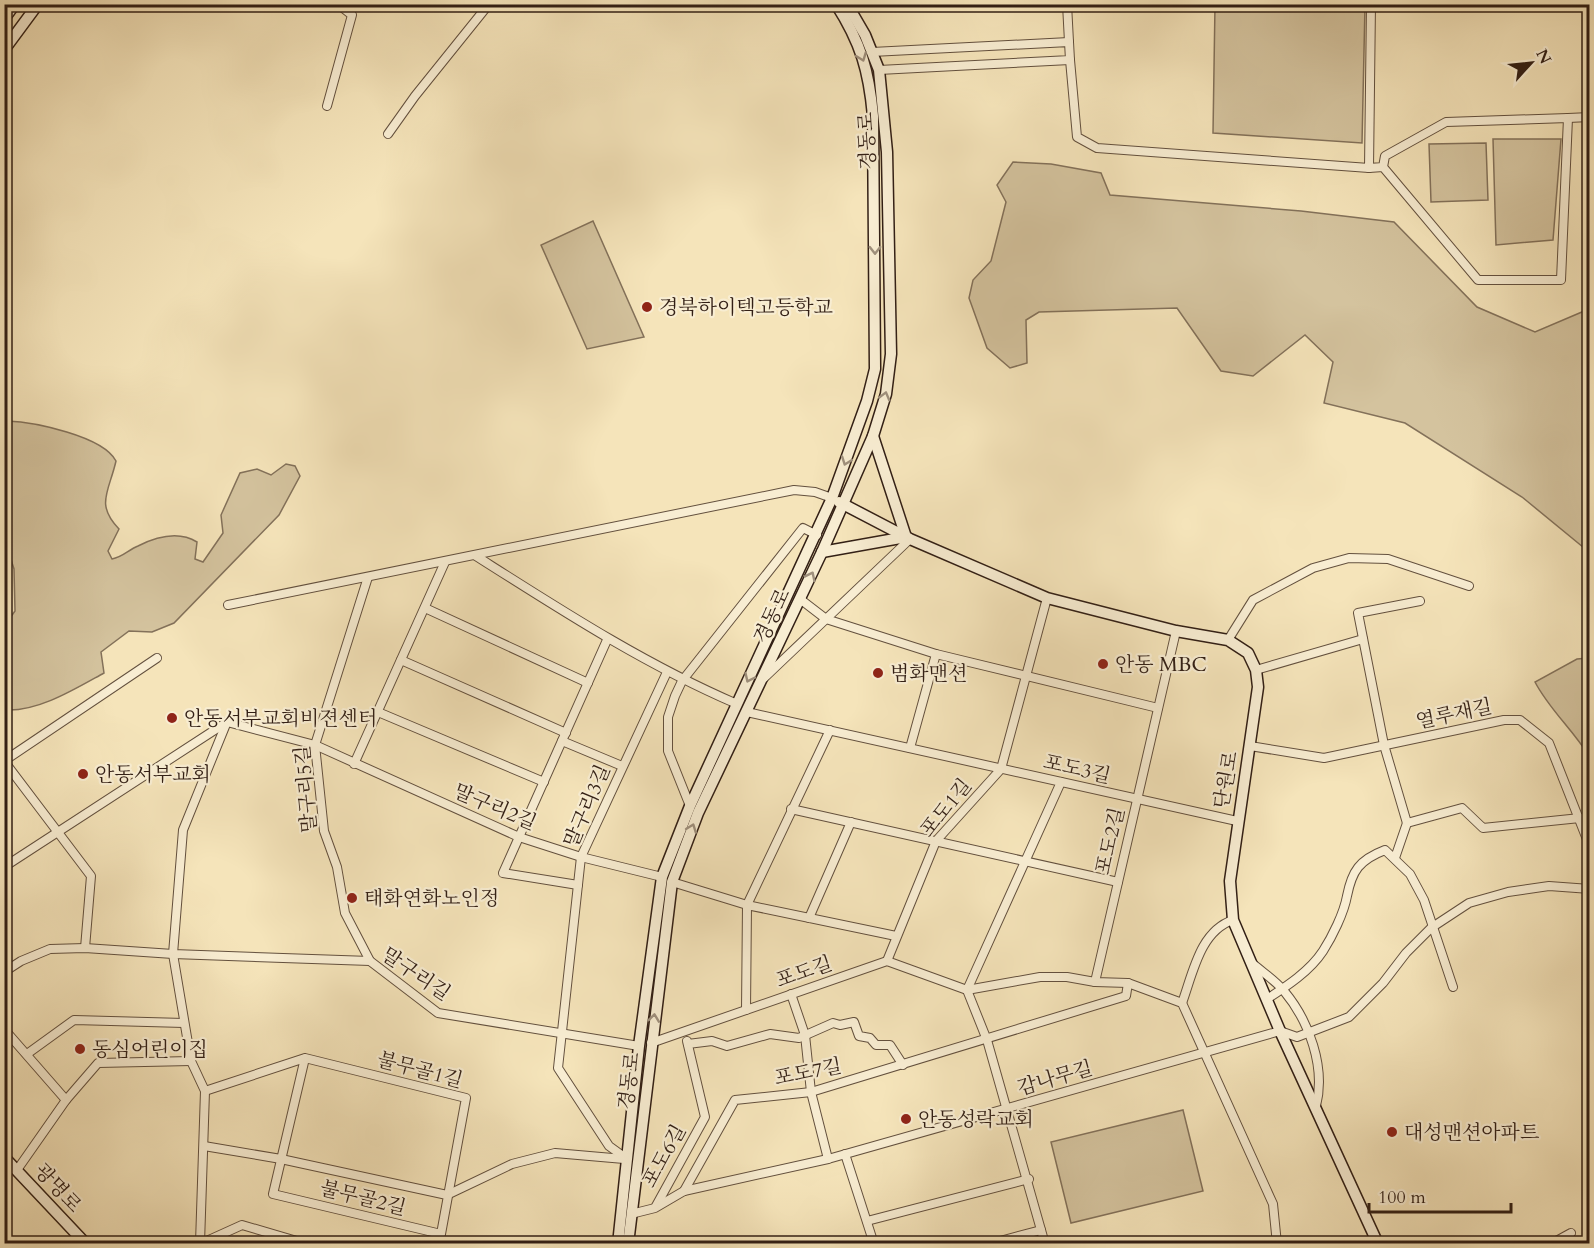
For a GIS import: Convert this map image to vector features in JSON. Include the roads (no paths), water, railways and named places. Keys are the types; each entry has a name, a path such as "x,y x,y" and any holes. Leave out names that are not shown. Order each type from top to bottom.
{"street":[{"path":"4,19 15,4"},
{"path":"4,50 38,4"},
{"path":"327,106 352,15 338,4"},
{"path":"388,134 415,96 489,4"},
{"name":"경동로","path":"628,1244 639,1046 667,880 690,806 817,535 832,498 867,400 876,358 874,127 869,75 855,37 836,4"},
{"name":"경동로","path":"618,1244 651,1043 667,880 822,552 873,436 886,394 891,354 887,152 879,70 847,4"},
{"path":"1066,4 1077,137 1097,148 1369,168 1383,167"},
{"path":"1369,168 1371,4"},
{"path":"872,52 1069,42"},
{"path":"879,70 1070,60"},
{"path":"1383,167 1385,156 1446,122 1590,117"},
{"path":"1383,167 1478,280 1562,280 1568,118"},
{"path":"873,436 908,538"},
{"path":"228,605 794,490 815,492 832,498 908,538 1047,598 1176,630 1228,640 1248,653 1256,670 1363,639"},
{"path":"690,806 668,751 668,717 682,681 803,528 817,535"},
{"path":"822,552 908,538"},
{"path":"761,681 908,538"},
{"path":"476,556 607,640 682,681 737,704"},
{"path":"1228,640 1253,600 1313,568 1349,558 1388,560 1469,586"},
{"path":"354,764 445,562"},
{"name":"말구리5길","path":"368,577 315,745 324,831 337,867 345,913 370,961"},
{"name":"포도1길","path":"887,961 936,841 1001,769 1047,598"},
{"path":"800,599 826,619 936,654 1158,708"},
{"path":"1395,858 1407,823 1383,745 1358,613 1420,602"},
{"path":"425,608 588,684"},
{"name":"포도2길","path":"1095,982 1176,630"},
{"path":"578,885 503,873 607,640"},
{"path":"910,748 936,654"},
{"path":"84,948 91,876 4,761 157,658"},
{"path":"401,660 622,766"},
{"name":"단원로","path":"1256,670 1258,687 1230,881 1233,920 1280,1031 1378,1244"},
{"name":"말구리3길","path":"632,1161 609,1146 558,1068 581,857 667,672"},
{"path":"378,712 544,782"},
{"name":"포도3길","path":"747,712 1237,821"},
{"name":"열루재길","path":"1250,746 1324,758 1504,720 1520,720 1549,742 1581,818 1590,847"},
{"path":"4,867 227,722"},
{"path":"227,722 183,830 173,954 191,1061 205,1091 200,1243 242,1225 307,1244"},
{"name":"말구리2길","path":"227,722 315,745 519,837 581,857 747,905 896,936"},
{"path":"746,1010 747,905 830,730"},
{"path":"1046,1244 987,1040 967,990 1061,782"},
{"path":"1407,823 1462,808 1482,828 1581,818"},
{"path":"791,809 1118,882"},
{"path":"809,918 851,822"},
{"path":"1267,999 1309,968 1323,951 1347,897 1348,884 1360,865 1374,854 1385,850 1410,874 1419,891 1453,987"},
{"path":"1308,1033 1349,1017 1383,984 1406,953 1431,928 1469,903 1508,892 1549,886 1590,889"},
{"path":"1182,1003 1203,946 1212,931 1233,920"},
{"name":"말구리길","path":"4,972 21,961 50,949 84,948 173,954 370,961 438,1013 639,1046"},
{"path":"887,961 967,990 1040,977 1067,976 1095,982 1128,983 1182,1003 1273,1204 1277,1244"},
{"name":"포도길","path":"651,1043 887,961"},
{"path":"1251,962 1282,989 1308,1033 1320,1077 1316,1106"},
{"name":"포도7길","path":"684,1191 735,1100 811,1092 987,1040 1126,996 1128,983"},
{"path":"791,994 805,1035 811,1092 828,1159"},
{"path":"27,1054 74,1020 184,1023"},
{"path":"688,1044 712,1041 727,1046 770,1034 799,1038 833,1023 840,1025 854,1022 859,1036 870,1038 876,1046 890,1046 903,1065"},
{"path":"4,1029 66,1100"},
{"name":"감나무길","path":"631,1214 655,1208 684,1191 828,1159 1280,1031 1297,1037 1308,1033"},
{"name":"포도6길","path":"655,1208 705,1117 688,1044 682,1032"},
{"path":"205,1091 305,1058"},
{"path":"281,1159 305,1058"},
{"name":"불무골1길","path":"305,1058 466,1098 447,1195"},
{"path":"17,1170 66,1100 98,1063 191,1061"},
{"path":"204,1146 281,1159 447,1195 512,1164 555,1153 632,1161"},
{"path":"845,1154 874,1244"},
{"name":"광명로","path":"4,1157 86,1244"},
{"name":"불무골2길","path":"281,1159 273,1194 441,1234 447,1195"},
{"path":"867,1221 1029,1179"},
{"path":"989,1244 1041,1230"},
{"path":"1551,1244 1571,1233"}],"place":[{"name":"경북하이텍고등학교","path":"647,307"},
{"name":"안동 MBC","path":"1103,664"},
{"name":"범화맨션","path":"878,673"},
{"name":"안동서부교회비젼센터","path":"172,718"},
{"name":"안동서부교회","path":"83,774"},
{"name":"태화연화노인정","path":"352,898"},
{"name":"동심어린이집","path":"80,1049"},
{"name":"안동성락교회","path":"906,1119"},
{"name":"대성맨션아파트","path":"1392,1132"}]}
